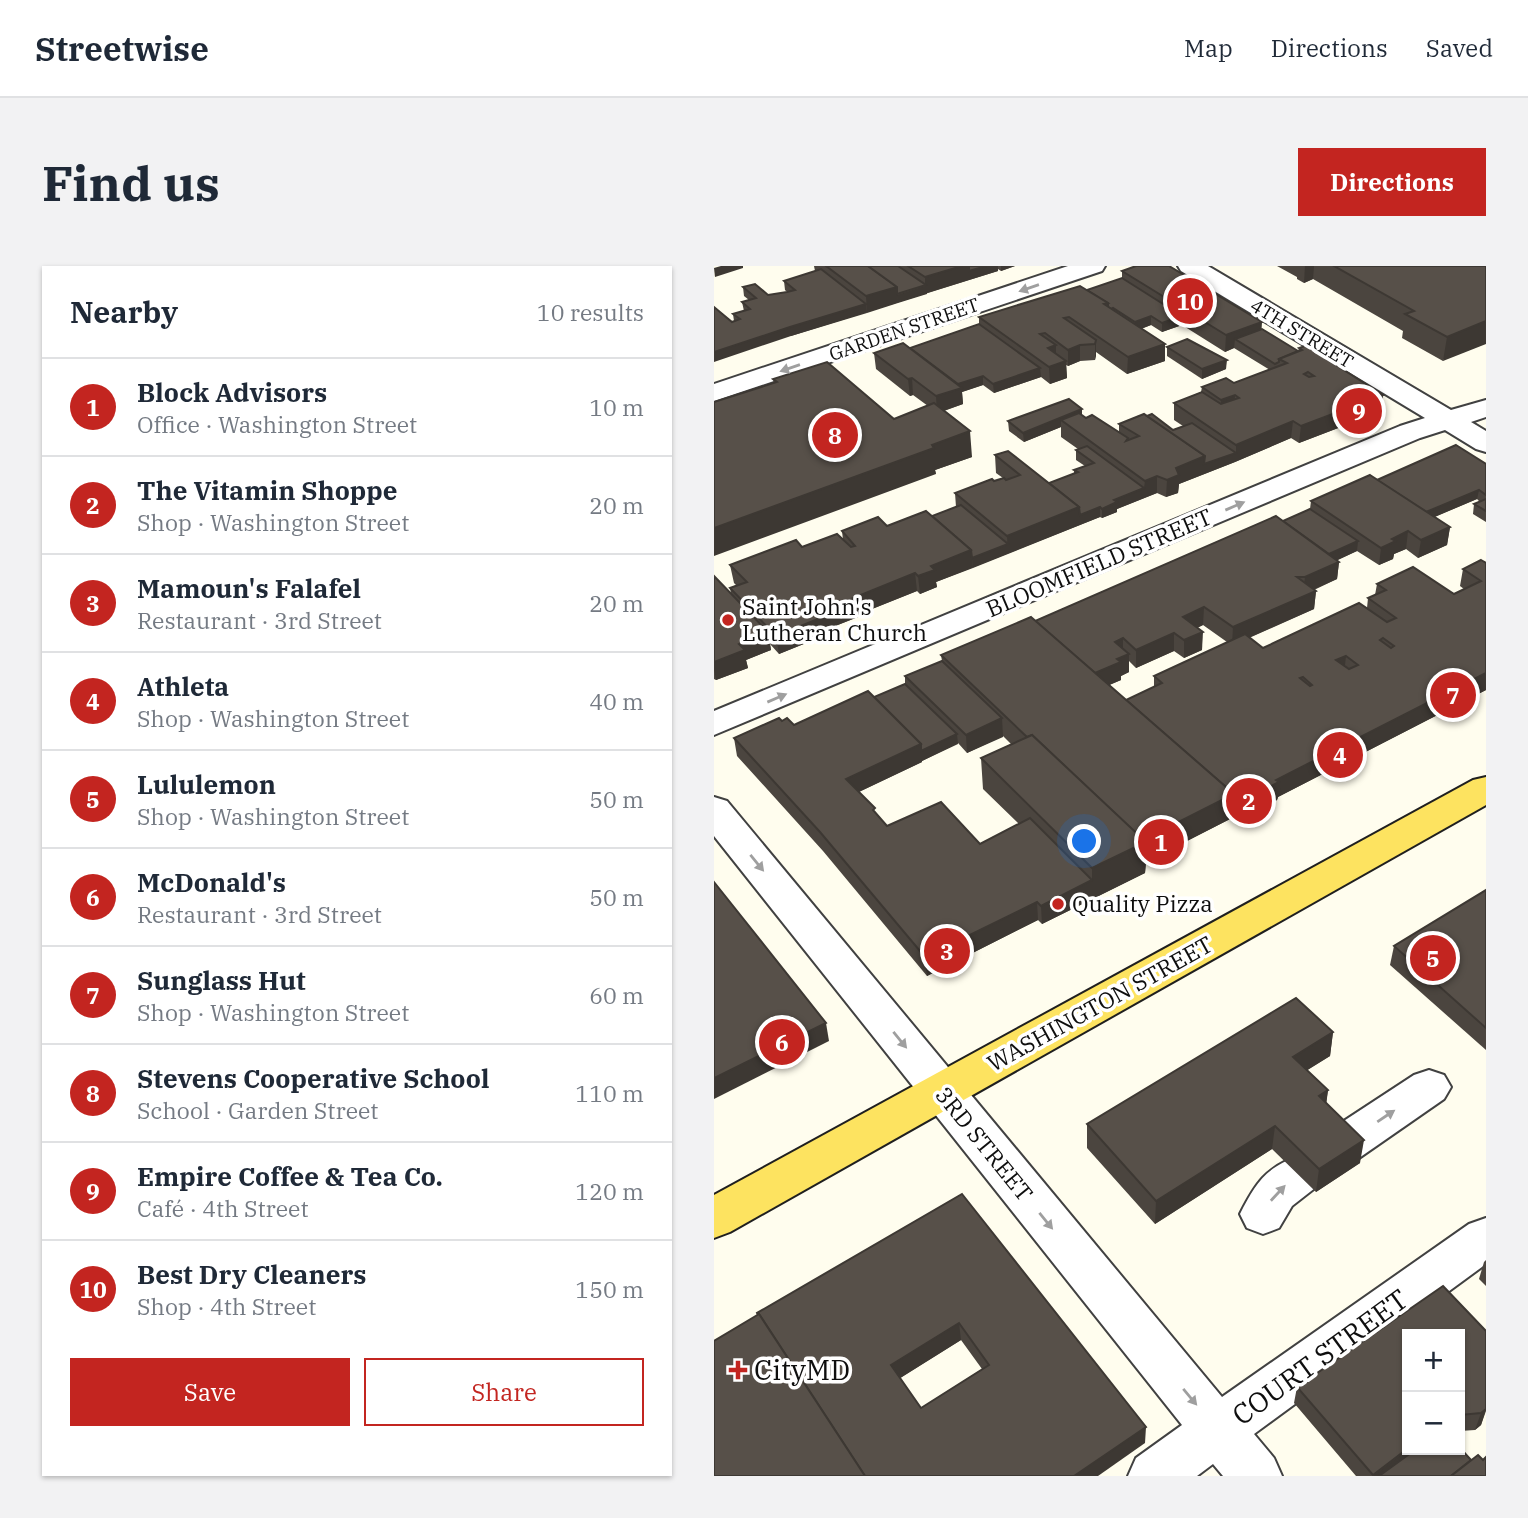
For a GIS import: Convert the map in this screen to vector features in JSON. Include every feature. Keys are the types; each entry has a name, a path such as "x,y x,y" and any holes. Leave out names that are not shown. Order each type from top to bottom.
{"main road":[{"name":"WASHINGTON STREET","path":"714,1218 1486,789"}],"street":[{"name":"GARDEN STREET","path":"714,393 1093,266"},
{"name":"4TH STREET","path":"1190,266 1486,443"},
{"name":"BLOOMFIELD STREET","path":"714,724 1410,432 1486,408"},
{"name":"3RD STREET","path":"714,810 1256,1476"},
{"path":"1343,1145 1429,1087"},
{"path":"1263,1214 1276,1192 1299,1175"},
{"name":"COURT STREET","path":"1154,1476 1486,1238"}],"building":[{"path":"826,266 868,266 897,287 866,296"},
{"path":"868,266 898,266 926,285 897,294 897,287"},
{"path":"908,266 962,266 925,277"},
{"path":"969,266 986,266 969,271"},
{"path":"1136,266 1169,266 1262,322 1226,335 1122,271"},
{"path":"1334,266 1486,266 1486,321 1447,337 1405,314 1414,311"},
{"path":"821,269 866,304 714,352 714,307 732,322 740,319 733,314 750,309 742,302 756,298 743,287 755,284 768,295 787,292 795,290 784,281"},
{"path":"1122,278 1182,316 1162,323 1151,316 1135,322 1108,307 1108,303 1087,290"},
{"path":"1080,286 1165,344 1128,357 1069,317 1064,318 1096,340 1095,344 1080,345 1068,350 1045,333 1040,334 1056,345 1048,348 1066,361 1049,367 979,317"},
{"path":"979,324 1040,368 993,384 983,376 958,384 910,348"},
{"path":"1262,329 1298,351 1279,359 1275,364 1235,339"},
{"path":"1187,339 1227,360 1202,369 1167,347"},
{"path":"903,343 962,388 936,396 874,353"},
{"path":"1305,346 1317,350 1325,358 1383,395 1301,426 1293,421 1236,445 1174,403 1202,392 1221,404 1239,398 1235,395 1221,400 1202,387 1226,378 1234,383 1287,363 1279,359 1302,350 1299,348"},
{"path":"827,362 894,419 934,403 970,431 932,445 934,448 714,528 714,402 777,382 773,379"},
{"path":"1069,399 1082,409 1023,433 1008,421"},
{"path":"1079,413 1086,418 1092,415 1128,438 1126,441 1139,436 1119,424 1144,414 1205,456 1176,468 1179,475 1167,480 1157,476 1145,481 1061,420"},
{"path":"1152,414 1173,430 1192,423 1236,453 1204,464 1205,456 1147,416"},
{"path":"1456,445 1486,464 1486,495 1479,490 1426,512 1377,480"},
{"path":"1087,446 1144,488 1114,500 1117,502 1102,509 1100,507 1080,515 1079,507 1049,483 1094,463 1076,450"},
{"path":"1008,451 1079,507 1007,536 955,493 992,479 1006,480 1020,475 995,455"},
{"path":"1370,475 1450,527 1421,540 1408,531 1381,548 1311,501"},
{"path":"1486,499 1486,511 1474,504"},
{"path":"961,505 1008,544 972,558 971,550 932,516"},
{"path":"1310,509 1358,541 1329,554 1283,521"},
{"path":"926,511 971,550 931,566 935,570 918,576 915,573 853,598 855,599 815,615 818,619 776,636 730,588 747,582 730,565 796,540 802,547 837,534 851,547 855,546 842,531 878,517 887,526"},
{"path":"1276,516 1339,562 1305,577 1297,577 1316,591 1233,627 1204,607 1183,617 1203,632 1184,640 1174,633 1136,650 1123,638 1115,642 1129,654 1117,659 1121,662 1095,673 1035,621"},
{"path":"1481,560 1486,563 1486,673 1276,780 1279,782 1237,803 1234,794 1126,700 1162,683 1154,676 1245,634 1263,648 1359,603 1387,622 1396,618 1368,598 1386,590 1377,584 1413,567 1454,594 1481,581 1463,569","holes":["1383,638 1394,646 1391,648 1380,640","1346,656 1358,665 1349,669 1336,660"]},
{"name":"Saint John's Lutheran Church","path":"714,576 768,632 739,644 745,650 714,662"},
{"path":"1031,617 1234,794 1143,840 1032,735 1027,737 941,655"},
{"path":"942,661 1002,718 966,735 905,676"},
{"path":"905,684 957,734 921,751 921,744 874,697"},
{"path":"868,691 921,744 846,779 875,808 873,810 887,826 941,802 980,844 1030,818 1092,880 1041,906 1037,902 925,957 820,832 734,738 779,718 782,721 787,718 794,725"},
{"path":"1032,735 1146,842 1092,868 981,758"},
{"path":"714,882 826,1023 714,1078"},
{"path":"1486,890 1486,1028 1394,946"},
{"path":"1296,998 1333,1032 1293,1057 1328,1090 1319,1096 1364,1140 1319,1169 1275,1126 1156,1201 1087,1124"},
{"path":"962,1194 1146,1427 1074,1476 865,1476 757,1313","holes":["959,1323 989,1365 921,1408 891,1365"]},
{"path":"1443,1286 1486,1331 1486,1409 1481,1413 1465,1415 1465,1329 1402,1329 1402,1453 1373,1475 1297,1387"},
{"path":"759,1314 865,1476 714,1476 714,1341"},
{"path":"1465,1453 1471,1460 1451,1476 1379,1476 1408,1455"},
{"path":"1478,1455 1483,1460 1486,1457 1486,1476 1451,1476"}],"place":[{"name":"Best Dry Cleaners","path":"1190,301"},
{"name":"Empire Coffee & Tea Co.","path":"1359,411"},
{"name":"Stevens Cooperative School","path":"835,435"},
{"name":"Saint John's Lutheran Church","path":"728,620"},
{"name":"Sunglass Hut","path":"1453,695"},
{"name":"Athleta","path":"1340,755"},
{"name":"The Vitamin Shoppe","path":"1249,801"},
{"name":"Block Advisors","path":"1161,842"},
{"name":"Quality Pizza","path":"1058,904"},
{"name":"Mamoun's Falafel","path":"947,951"},
{"name":"Lululemon","path":"1433,958"},
{"name":"McDonald's","path":"782,1042"},
{"name":"CityMD","path":"738,1370"}]}
